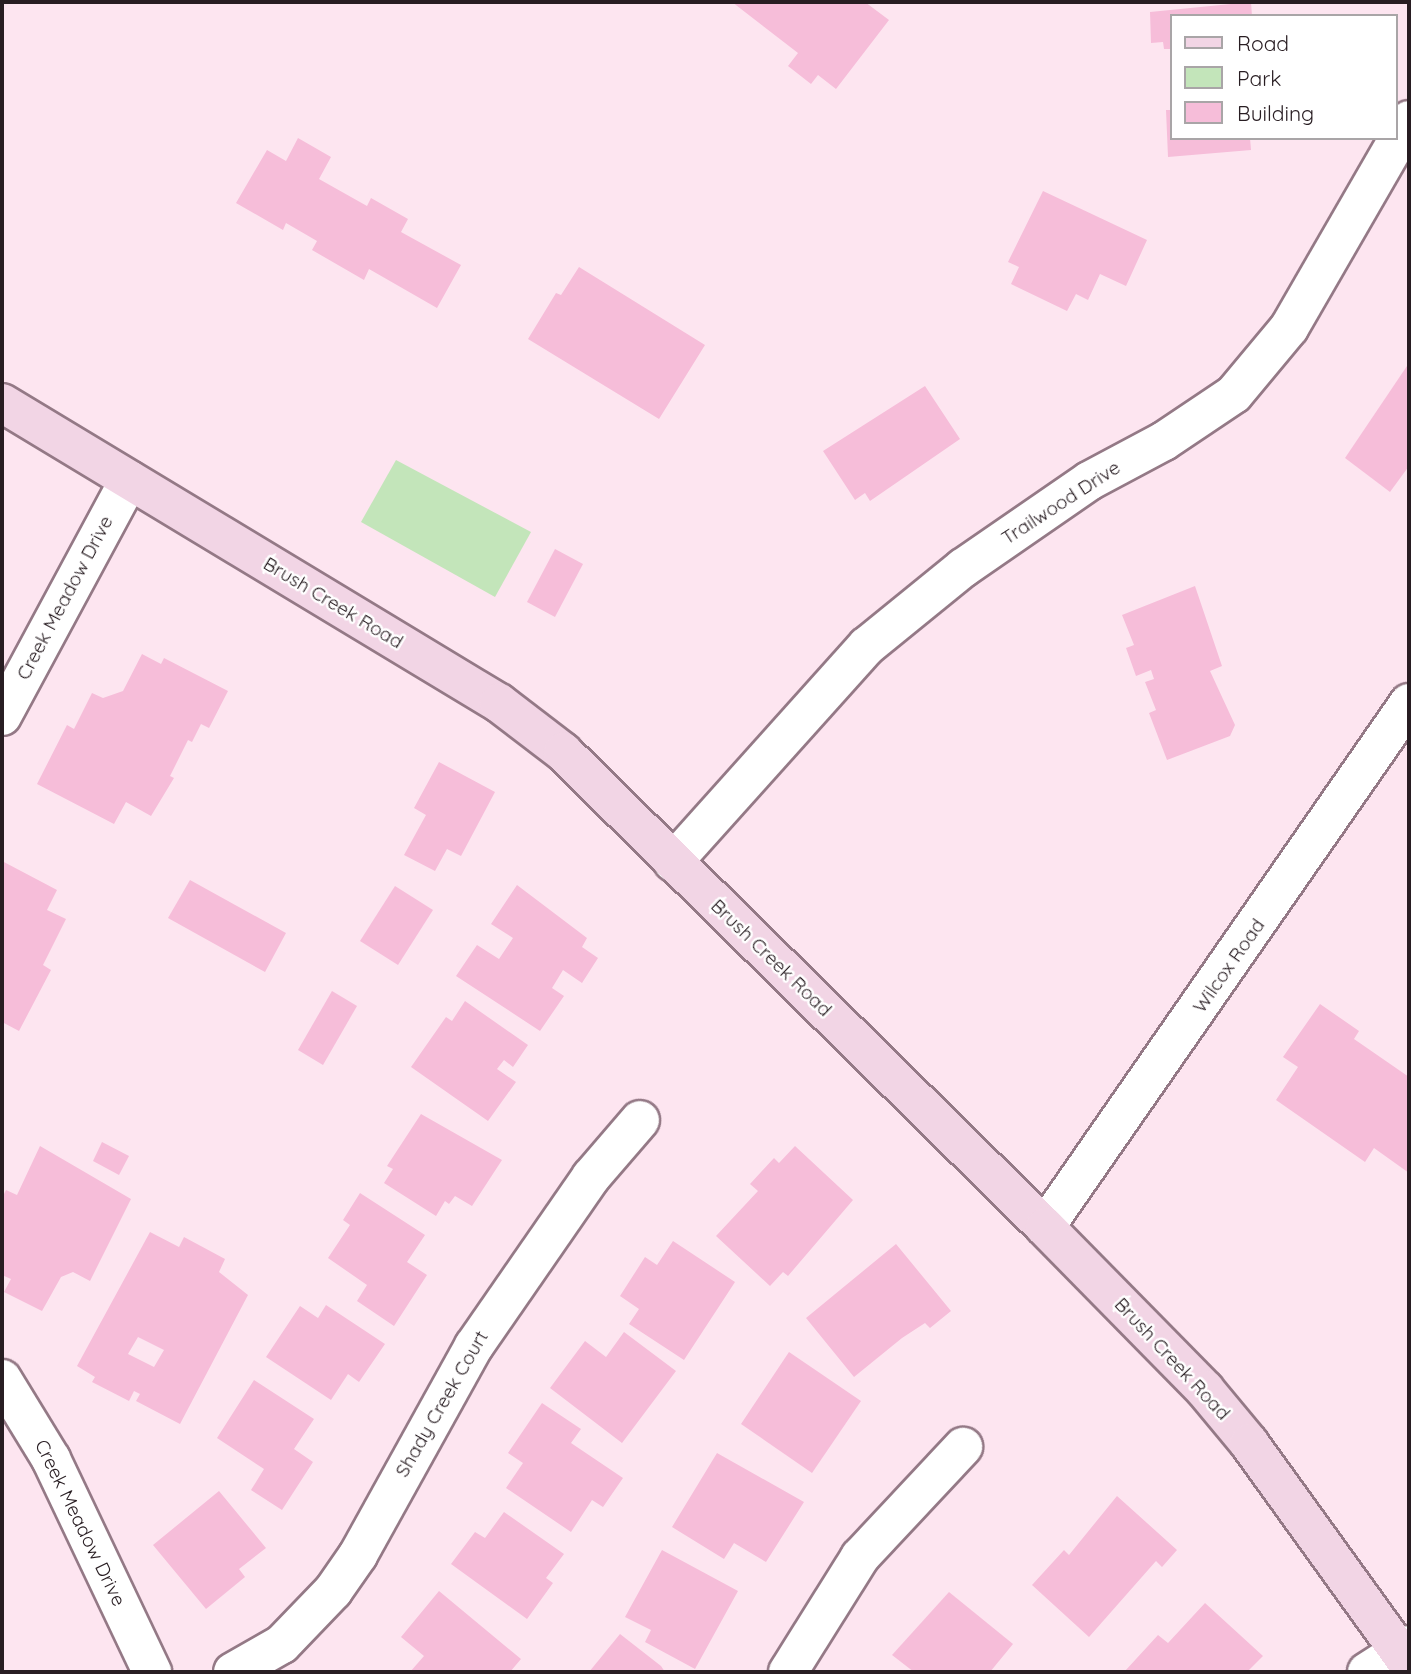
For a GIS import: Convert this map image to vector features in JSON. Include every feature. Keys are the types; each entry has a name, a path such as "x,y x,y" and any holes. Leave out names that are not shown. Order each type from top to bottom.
{"street":[{"name":"Trailwood Drive","path":"673,862 867,646 963,568 1089,481 1164,441 1234,394 1289,328 1409,120"},
{"name":"Brush Creek Road","path":"2,403 499,703 563,752 1045,1227 1205,1390 1249,1443 1406,1653"},
{"name":"Creek Meadow Drive","path":"2,716 129,480"},
{"name":"Wilcox Road","path":"1045,1227 1409,703"},
{"name":"Shady Creek Court","path":"233,1672 282,1644 333,1591 358,1555 474,1346 569,1208 640,1120"},
{"name":"Creek Meadow Drive","path":"2,1379 51,1459 152,1672"},
{"path":"788,1672 860,1557 963,1447"},
{"path":"1367,1672 1406,1653"}],"green space":[{"path":"396,460 531,532 495,597 361,522"}],"building":[{"path":"732,2 865,2 889,20 836,89 818,75 811,84 788,66 798,53"},
{"path":"1251,2 1252,14 1170,14 1170,49 1164,49 1163,42 1151,43 1150,12"},
{"path":"1166,110 1170,110 1170,140 1250,140 1251,150 1168,157"},
{"path":"298,138 331,157 319,179 367,206 371,198 408,219 401,232 461,265 437,308 369,269 364,280 312,250 317,241 286,223 283,230 236,203 267,150 286,161"},
{"path":"1043,191 1147,240 1126,286 1100,274 1088,300 1076,294 1067,311 1011,284 1019,267 1008,262"},
{"path":"579,267 705,345 659,419 528,339 556,293 561,295"},
{"path":"1409,363 1409,466 1390,492 1345,458"},
{"path":"925,386 960,439 870,501 865,493 855,500 823,451"},
{"path":"555,549 583,564 555,617 527,602"},
{"path":"1195,586 1222,666 1210,671 1235,725 1230,736 1167,760 1149,713 1156,710 1145,682 1154,679 1151,670 1136,676 1126,648 1134,645 1122,615"},
{"path":"142,654 161,664 164,658 228,691 209,728 201,724 192,742 188,740 170,776 174,778 151,816 126,802 114,824 37,784 67,725 74,729 92,693 103,698 123,691"},
{"path":"439,762 495,792 461,856 447,849 435,871 404,855 426,815 414,808"},
{"path":"2,861 57,890 47,910 66,919 43,965 51,970 19,1031 2,1022"},
{"path":"190,880 286,933 265,972 168,918"},
{"path":"517,885 587,938 582,947 598,958 582,983 563,970 552,988 564,996 540,1031 456,976 477,945 499,959 513,938 491,924"},
{"path":"395,886 433,910 398,965 360,941"},
{"path":"332,991 357,1006 323,1065 298,1050"},
{"path":"465,1001 528,1045 513,1067 504,1060 497,1069 516,1082 488,1121 411,1067 446,1017 452,1021"},
{"path":"1320,1004 1359,1031 1354,1039 1409,1077 1409,1173 1374,1148 1365,1162 1276,1100 1298,1067 1283,1057"},
{"path":"421,1114 502,1160 472,1206 455,1196 449,1204 445,1201 436,1216 384,1183 393,1169 387,1166"},
{"path":"102,1142 129,1156 119,1175 93,1161"},
{"path":"40,1146 131,1199 90,1281 73,1272 61,1277 42,1311 4,1292 11,1279 2,1275 2,1198 6,1190 17,1195"},
{"path":"795,1146 853,1200 788,1276 783,1272 770,1286 716,1236 758,1191 750,1184 774,1158 779,1163"},
{"path":"360,1193 425,1235 407,1262 427,1275 394,1326 357,1301 367,1285 328,1258 350,1225 343,1220"},
{"path":"150,1232 179,1247 184,1237 225,1259 219,1272 248,1295 180,1424 136,1401 140,1394 134,1391 129,1401 92,1382 95,1377 77,1366","holes":["138,1337 164,1350 154,1367 128,1354"]},
{"path":"673,1241 735,1282 684,1360 629,1324 639,1309 620,1296 645,1257 657,1265"},
{"path":"896,1244 951,1311 930,1328 925,1323 902,1338 854,1377 806,1318"},
{"path":"326,1305 385,1344 359,1382 348,1374 331,1400 266,1357 300,1306 318,1318"},
{"path":"624,1332 676,1371 622,1443 550,1388 585,1341 606,1357"},
{"path":"789,1352 861,1401 812,1473 741,1424"},
{"path":"254,1380 314,1419 294,1449 313,1462 282,1510 251,1490 264,1469 217,1438"},
{"path":"542,1403 581,1429 571,1443 623,1478 603,1507 592,1500 571,1532 506,1488 523,1463 508,1453"},
{"path":"717,1453 804,1502 766,1562 734,1543 724,1559 672,1527"},
{"path":"219,1491 266,1548 239,1569 245,1577 206,1609 153,1545"},
{"path":"1117,1496 1177,1550 1162,1567 1156,1561 1089,1637 1032,1585 1064,1550 1069,1555"},
{"path":"504,1512 564,1554 546,1578 553,1583 527,1619 451,1564 475,1532 485,1538"},
{"path":"662,1550 738,1591 695,1669 645,1642 651,1630 625,1617"},
{"path":"439,1591 521,1659 510,1672 410,1672 424,1656 401,1637"},
{"path":"949,1592 1013,1644 990,1672 914,1672 892,1655"},
{"path":"1205,1603 1263,1656 1247,1672 1125,1671 1158,1635 1168,1643"},
{"path":"620,1634 661,1666 665,1672 589,1672"}]}
